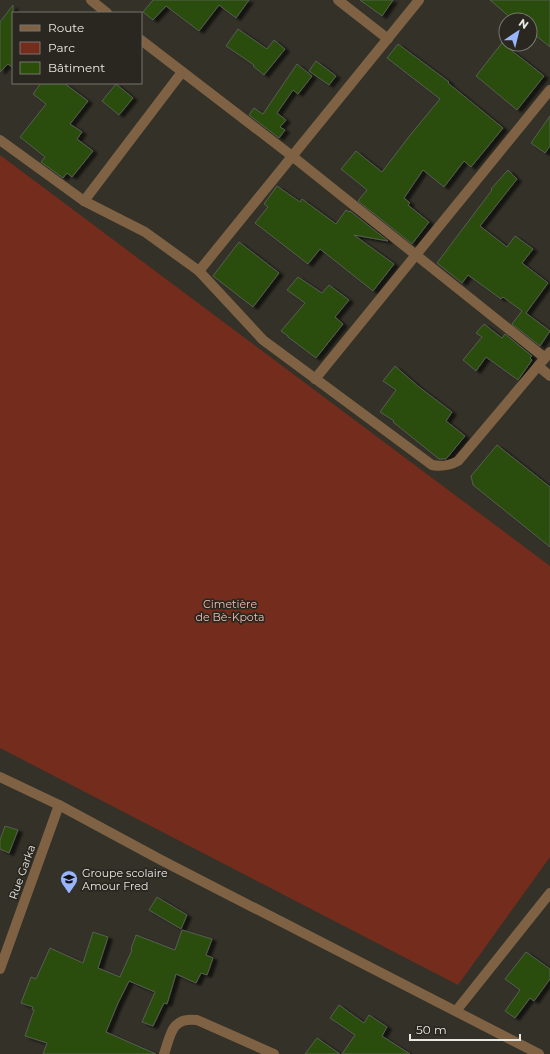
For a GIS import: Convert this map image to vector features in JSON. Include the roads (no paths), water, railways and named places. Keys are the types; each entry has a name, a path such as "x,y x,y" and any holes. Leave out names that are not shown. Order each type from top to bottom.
{"street":[{"path":"91,0 106,12"},
{"path":"338,0 388,39"},
{"path":"199,271 419,0"},
{"path":"0,140 84,201 145,232 199,271 263,340 432,465 440,467 449,466 458,461 548,355 416,256 292,156 142,41"},
{"path":"84,201 182,72"},
{"path":"315,379 550,90"},
{"path":"538,366 550,376"},
{"path":"0,777 539,1054"},
{"name":"Rue Garka","path":"0,969 58,806"},
{"path":"456,1011 550,893"},
{"path":"164,1054 172,1030 179,1022 186,1019 196,1020 274,1054"}],"place":[{"name":"Groupe scolaire Amour Fred","path":"69,894"}],"park label":[{"name":"Cimetière de Bè-Kpota","path":"230,610"}]}
